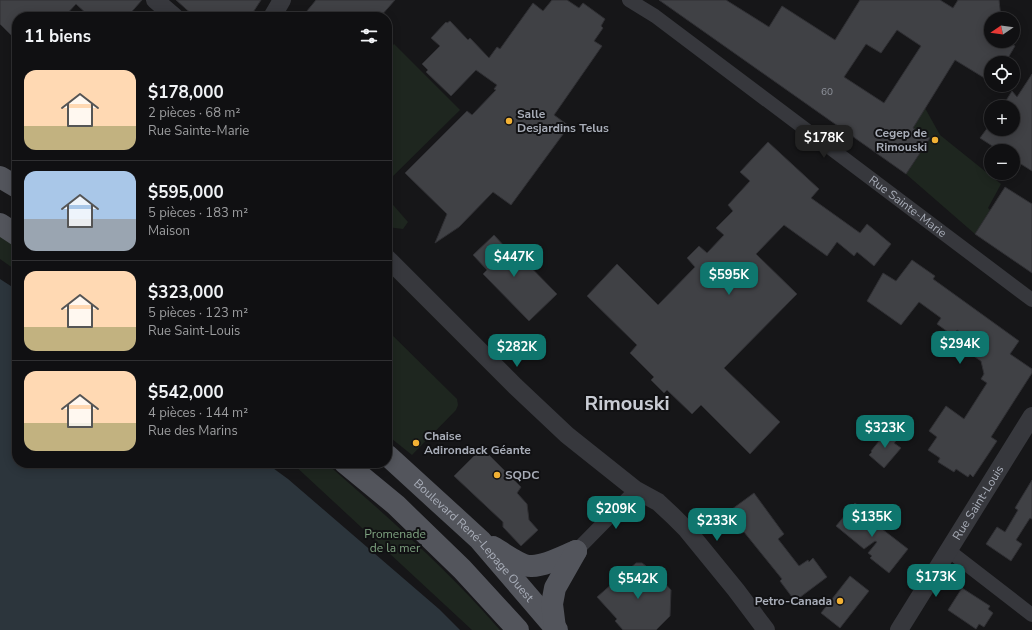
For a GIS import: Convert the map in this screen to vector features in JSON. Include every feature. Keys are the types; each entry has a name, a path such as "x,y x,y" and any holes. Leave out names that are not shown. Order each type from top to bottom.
{"main road":[{"path":"0,177 12,184"},
{"path":"0,224 12,232"},
{"name":"Boulevard René-Lepage Ouest","path":"392,460 480,540 556,629"},
{"path":"351,468 396,505 462,569 518,630"},
{"path":"480,540 531,567 576,551"},
{"path":"556,629 552,604 555,588 576,551"}],"street":[{"path":"155,0 169,12"},
{"path":"275,12 282,0"},
{"name":"Rue Sainte-Marie","path":"629,0 655,16 1032,300"},
{"path":"392,263 515,386 567,435 636,490 658,502 687,530 736,590 766,630"},
{"name":"Rue Saint-Louis","path":"899,630 1032,416"},
{"path":"576,551 636,490"},
{"path":"948,550 1032,615"}],"green space":[{"path":"394,44 460,110 392,177 392,46"},
{"path":"925,108 940,135 984,170 984,180 996,180 1001,184 988,208 990,210 975,234 906,174 930,139 913,128"},
{"path":"392,204 408,222 403,229 392,228"},
{"path":"0,233 12,241 12,267 0,259"},
{"path":"392,335 457,399 458,405 456,410 412,455 392,439"},
{"name":"Promenade de la mer","path":"297,468 332,468 438,564 500,630 472,630"}],"shaded area":[{"path":"0,279 12,287 12,468 273,468 288,479 439,609 460,630 0,630"}],"building":[{"path":"0,0 142,0 131,12 85,12 76,4 69,12 12,12 12,36 0,24"},
{"path":"176,0 261,0 253,12 189,12"},
{"path":"316,0 395,0 384,12 306,12"},
{"name":"Salle Desjardins Telus","path":"552,0 567,0 579,8 583,3 605,19 601,26 603,28 594,41 602,46 554,115 569,126 511,205 493,192 459,227 435,243 447,214 405,173 467,111 472,115 496,90 494,89 497,85 476,70 451,96 426,72 428,70 422,64 440,46 431,38 446,22 447,23 450,21 468,40 470,38 489,58 497,47 500,49 533,3 543,11"},
{"name":"Cegep de Rimouski","path":"659,0 726,0 769,27 782,6 835,40 860,0 940,0 953,8 958,0 999,0 1000,12 984,12 984,48 1014,48 1009,56 984,56 984,78 955,60 913,128 930,138 906,174","holes":["897,30 921,46 884,103 844,77 866,44 881,53"]},
{"path":"1032,74 1032,171 1020,163 1020,144 989,144 980,138 984,133 984,136 1020,136 1020,100 1006,100 1011,92 1017,97"},
{"path":"768,142 819,189 811,198 860,233 867,224 891,244 874,266 857,252 854,256 837,242 827,256 784,225 756,254 797,294 724,368 780,422 750,454 701,405 692,414 667,390 664,393 651,380 654,377 630,353 637,345 587,296 617,264 658,305 695,267 687,258 699,246 707,253 724,235 716,228 733,211 728,205 750,181 740,172"},
{"path":"1005,187 1032,204 1032,273 975,234"},
{"path":"494,235 506,248 509,245 557,294 529,321 483,274 487,270 473,255"},
{"path":"912,260 935,276 933,279 1019,341 1010,354 1032,369 1032,373 991,437 997,441 973,477 970,474 968,477 956,469 954,472 938,462 940,458 928,450 937,437 929,431 946,406 964,419 987,383 981,379 984,374 981,361 972,355 975,352 973,351 977,345 957,330 954,335 937,324 941,318 919,302 901,325 867,301 883,273 896,281"},
{"path":"888,430 898,439 894,443 901,448 884,468 869,455"},
{"path":"482,448 521,487 517,493 527,504 529,520 538,530 521,546 503,527 503,522 454,476"},
{"path":"1032,480 1032,519 1030,518 1016,540 1022,544 1011,561 986,544 997,527 1005,532 1018,510 1015,508"},
{"path":"754,493 784,534 778,539 799,566 808,560 809,562 813,558 827,577 795,601 780,581 782,579 744,532 742,533 741,531 738,533 724,515"},
{"path":"855,503 875,519 873,522 908,549 889,573 870,558 872,556 868,553 877,542 875,541 864,549 836,526"},
{"path":"636,563 642,563 646,566 654,584 660,578 671,590 670,616 656,630 623,630 615,621 617,619 597,597"},
{"path":"850,576 869,591 840,628 821,613"},
{"path":"962,588 990,606 988,609 993,613 984,627 979,624 976,629 948,610"}],"place":[{"name":"Salle Desjardins Telus","path":"509,121"},
{"name":"Cegep de Rimouski","path":"935,140"},
{"name":"Chaise Adirondack Géante","path":"416,443"},
{"name":"SQDC","path":"497,475"},
{"name":"Petro-Canada","path":"840,601"}],"district":[{"name":"Rimouski","path":"627,403"}]}
